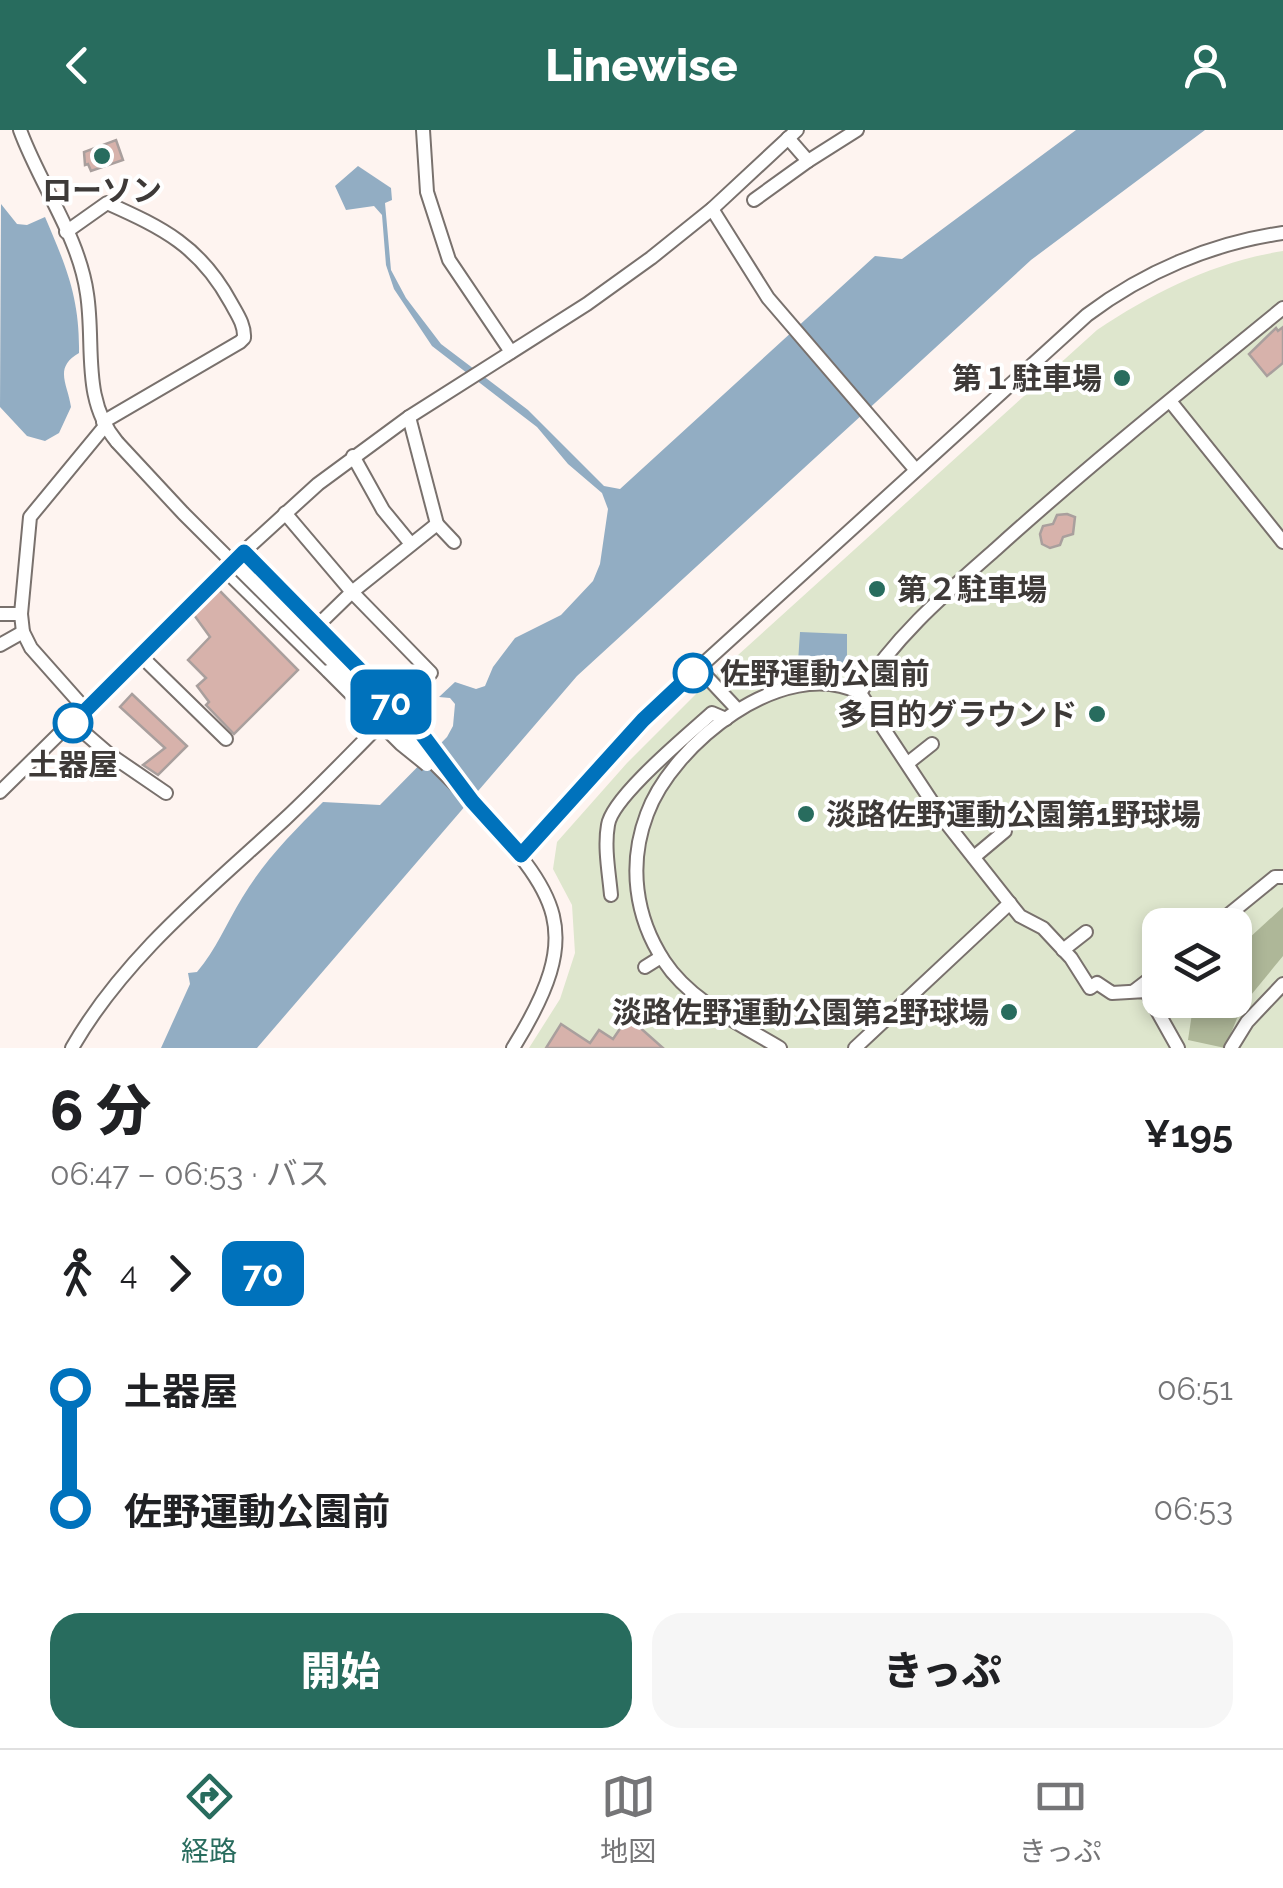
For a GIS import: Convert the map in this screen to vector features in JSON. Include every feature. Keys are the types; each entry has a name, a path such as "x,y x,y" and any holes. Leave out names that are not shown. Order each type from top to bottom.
{"street":[{"path":"20,130 66,232 87,290 92,388 104,424 183,513 472,801 521,855 548,895 557,944 546,990 513,1048"},
{"path":"423,130 429,202 450,260 511,352"},
{"path":"754,200 856,130"},
{"path":"0,792 284,513 352,456 619,282 712,209 793,134 808,161"},
{"path":"66,232 106,203 160,227 209,266 244,326 240,342 104,424 30,517 20,614 22,632 31,648 86,710"},
{"path":"712,209 748,271 915,469"},
{"path":"521,855 669,695 1105,301 1184,260 1249,239 1283,233"},
{"path":"860,693 886,652 938,601 1069,483 1283,308"},
{"path":"1170,400 1283,542"},
{"path":"408,417 437,524 454,542"},
{"path":"352,456 383,510 411,544"},
{"path":"72,1048 113,986 160,935 317,789 431,673 352,592 284,513"},
{"path":"316,627 352,592 437,524"},
{"path":"244,552 418,729 472,801"},
{"path":"225,570 400,744 472,801"},
{"path":"0,614 20,614"},
{"path":"0,645 22,632"},
{"path":"140,655 226,740"},
{"path":"707,677 731,714"},
{"path":"780,1048 698,997 672,973 647,931 637,893 637,862 652,802 672,770 731,714 764,695 796,686 828,685 860,693 944,820 1020,916 1043,928 1090,988 1097,984 1112,993 1146,991 1178,1048"},
{"path":"612,895 607,862 612,814 640,777 712,713 731,714"},
{"path":"73,723 109,754 166,793"},
{"path":"908,763 932,744"},
{"path":"974,857 1005,831"},
{"path":"1237,908 1280,874"},
{"path":"855,1048 1010,904"},
{"path":"1063,950 1086,932"},
{"path":"645,967 661,956"},
{"path":"1231,1048 1254,1014 1283,984"},
{"path":"1134,991 1142,985"}],"green space":[{"path":"1283,251 1283,1048 529,1048 560,999 575,953 572,905 553,869 557,842 627,763 706,684 1097,330 1186,280"},
{"path":"1283,907 1283,956 1252,994 1252,935"},
{"path":"1191,1018 1237,1018 1225,1048 1188,1040"}],"water":[{"path":"1076,130 1205,130 1031,260 577,676 257,1048 161,1048 190,984 188,973 197,972 204,964 269,859 323,802 380,805 447,737 453,726 455,704 450,698 439,697 455,682 476,689 485,686 493,667 515,638 561,615 593,581 600,564 608,509 602,493 568,464 537,427 432,346 394,289 386,265 382,215 374,206 346,210 335,186 358,166 391,188 392,200 385,203 391,270 406,298 441,344 528,410 604,486 620,489 875,256 902,259"},
{"path":"1,204 17,224 27,225 45,217 74,299 79,353 64,371 71,407 59,433 45,441 27,436 0,407"},
{"path":"800,632 847,634 847,663 798,662"}],"building":[{"name":"ローソン","path":"116,140 123,160 91,171 85,165 84,152"},
{"path":"1283,327 1283,363 1267,376 1249,354 1276,328 1278,331"},
{"path":"1057,515 1075,517 1073,534 1063,537 1060,545 1050,548 1042,544 1043,526 1053,524"},
{"path":"219,590 298,670 234,734 206,705 209,702 197,686 206,678 188,660 210,637 194,615"},
{"path":"132,694 187,746 158,775 143,765 165,748 120,707"},
{"path":"628,1017 663,1048 546,1048 561,1024 590,1043 599,1030 613,1039"}],"bus line":[{"name":"70","path":"73,723 244,552 418,729 472,801 521,855 643,720 693,673"}],"place":[{"name":"ローソン","path":"102,156"},
{"name":"第１駐車場","path":"1122,378"},
{"name":"第２駐車場","path":"877,589"},
{"name":"佐野運動公園前","path":"693,673"},
{"name":"多目的グラウンド","path":"1097,714"},
{"name":"土器屋","path":"73,723"},
{"name":"淡路佐野運動公園第1野球場","path":"806,814"},
{"name":"淡路佐野運動公園第2野球場","path":"1009,1012"}]}
